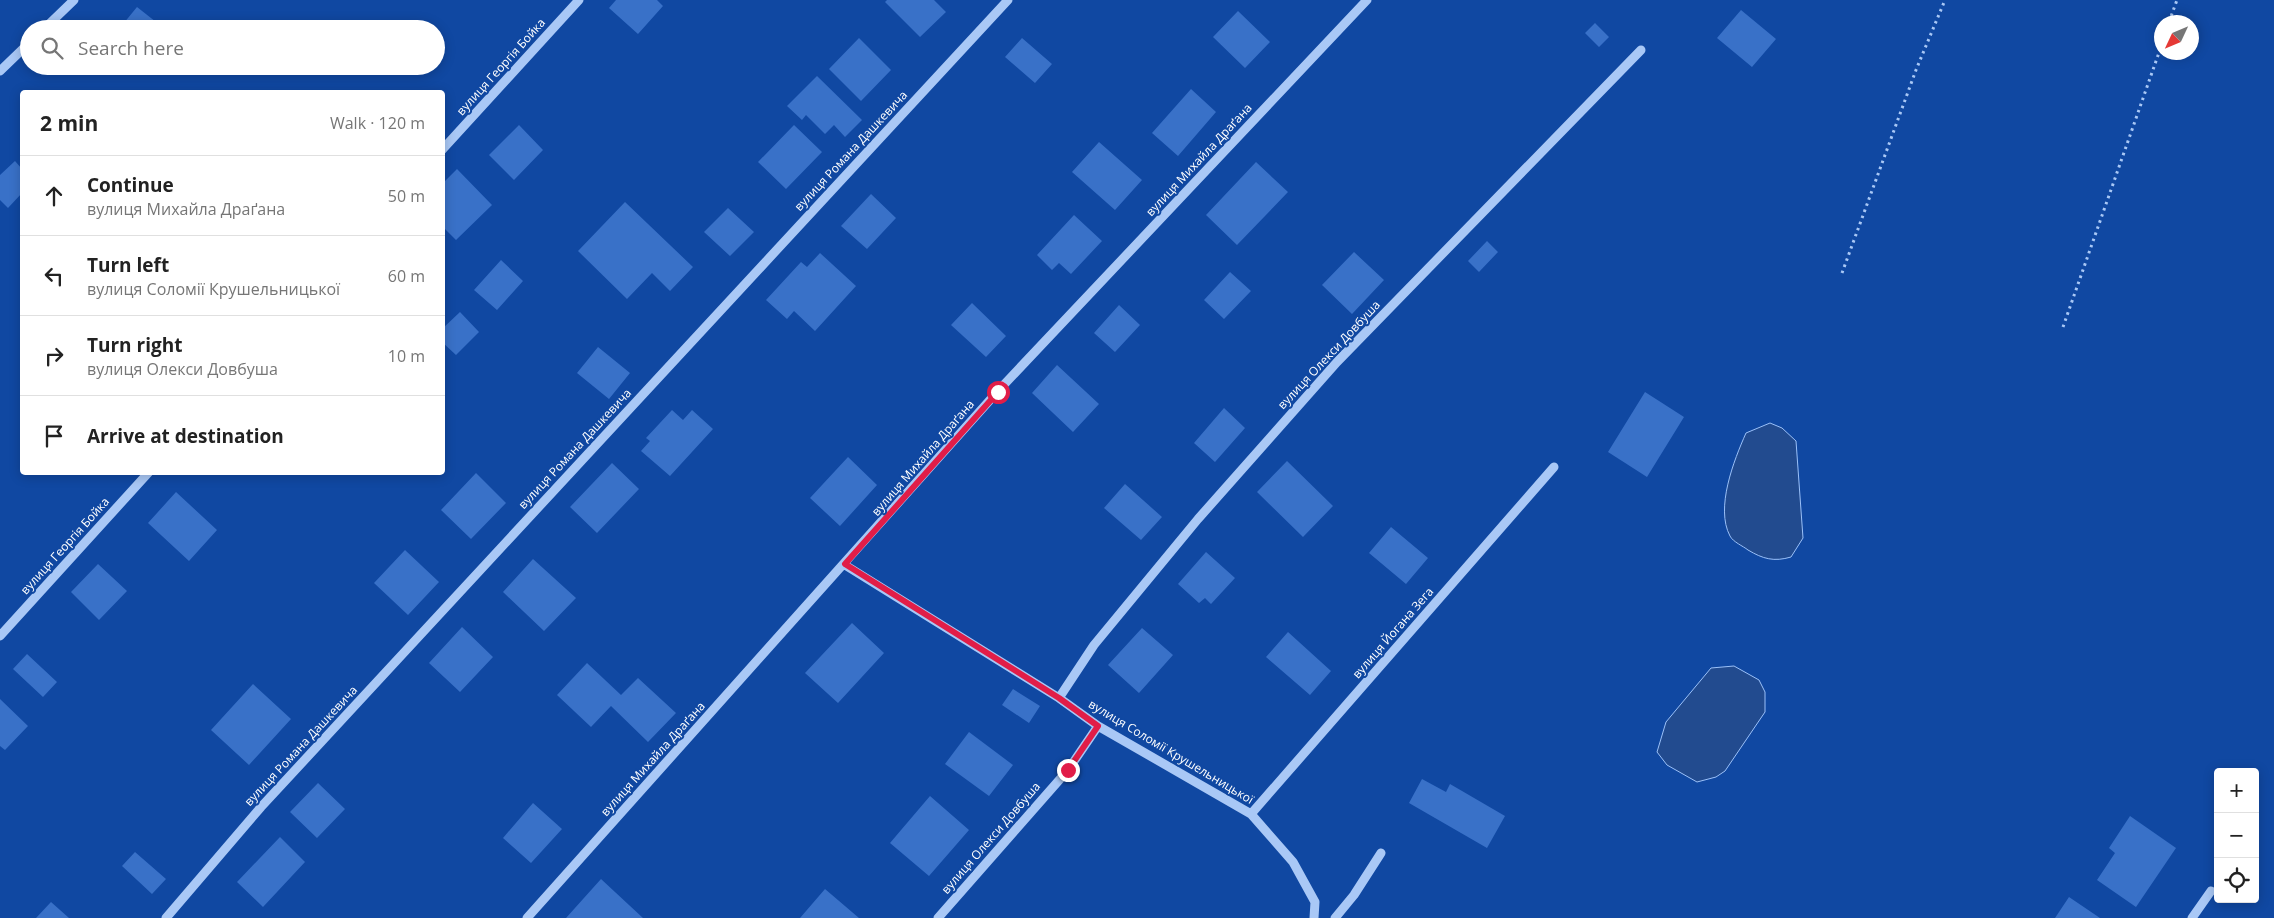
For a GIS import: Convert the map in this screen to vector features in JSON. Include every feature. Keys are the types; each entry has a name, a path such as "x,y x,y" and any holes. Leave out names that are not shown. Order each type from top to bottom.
{"street":[{"path":"53,20 74,0"},
{"name":"вулиця Георгія Бойка","path":"445,147 579,0"},
{"name":"вулиця Романа Дашкевича","path":"166,918 261,807 1008,0"},
{"name":"вулиця Михайла Драґана","path":"528,918 998,392 1367,0"},
{"name":"вулиця Олекси Довбуша","path":"1059,698 1094,645 1198,519 1337,362 1641,50"},
{"path":"0,71 20,52"},
{"name":"вулиця Йогана Зега","path":"1251,814 1554,467"},
{"name":"вулиця Георгія Бойка","path":"0,636 146,475"},
{"name":"вулиця Соломії Крушельницької","path":"845,564 1059,698 1098,726 1251,814 1293,862 1315,902 1314,918"},
{"name":"вулиця Олекси Довбуша","path":"938,918 1068,770 1098,726"},
{"path":"1335,918 1354,895 1381,853"},
{"path":"2192,918 2211,891"}],"path":[{"path":"1842,273 1916,70 1945,0"},
{"path":"2172,15 2177,0"},
{"path":"2063,326 2156,60"}],"water":[{"path":"1770,423 1782,428 1796,441 1803,538 1791,557 1779,559 1759,556 1733,540 1726,525 1724,512 1728,484 1746,433"},
{"path":"1734,666 1759,680 1765,692 1765,712 1725,771 1716,777 1697,782 1667,765 1657,752 1666,722 1711,668"}],"building":[{"path":"616,0 657,0 663,6 638,34 609,8"},
{"path":"887,0 934,0 946,12 920,37 885,2"},
{"path":"137,7 154,20 126,20"},
{"path":"1741,10 1776,39 1752,67 1717,38"},
{"path":"1238,11 1270,42 1245,68 1213,37"},
{"path":"1595,23 1609,37 1599,47 1585,33"},
{"path":"859,38 891,70 861,101 829,69"},
{"path":"1022,38 1052,64 1035,83 1005,57"},
{"path":"817,76 862,120 845,137 834,125 825,134 806,115 802,120 787,106"},
{"path":"1191,89 1216,112 1178,156 1152,133"},
{"path":"519,125 543,150 514,180 489,155"},
{"path":"794,125 822,152 786,189 758,162"},
{"path":"1099,142 1142,180 1115,210 1072,172"},
{"path":"15,161 20,167 20,195 8,208 0,200 0,175"},
{"path":"1256,162 1288,192 1237,245 1206,215"},
{"path":"457,169 492,205 456,240 445,229 445,181"},
{"path":"871,194 896,218 867,249 841,226"},
{"path":"625,202 693,267 670,291 652,273 627,299 578,251"},
{"path":"728,208 754,232 730,256 704,232"},
{"path":"1074,215 1102,241 1071,274 1059,263 1052,270 1037,255"},
{"path":"1487,241 1498,252 1479,272 1468,261"},
{"path":"1354,252 1384,280 1352,314 1322,285"},
{"path":"820,253 856,286 815,331 794,311 787,319 766,300 801,262 807,267"},
{"path":"501,260 523,281 497,310 474,290"},
{"path":"1230,272 1251,291 1224,319 1204,300"},
{"path":"972,303 1006,336 986,357 951,325"},
{"path":"1119,305 1140,325 1115,352 1094,333"},
{"path":"460,312 479,332 456,355 445,345 445,326"},
{"path":"598,347 630,373 609,399 577,373"},
{"path":"1057,365 1099,404 1073,432 1032,393"},
{"path":"1645,392 1684,417 1647,477 1608,452"},
{"path":"1224,408 1245,428 1215,462 1194,443"},
{"path":"672,410 683,420 692,410 713,429 670,476 641,451 650,441 646,438"},
{"path":"848,457 877,485 840,526 810,498"},
{"path":"1287,461 1333,506 1303,537 1257,492"},
{"path":"612,463 639,489 597,533 570,507"},
{"path":"476,473 506,503 471,539 441,510"},
{"path":"1125,484 1162,517 1141,540 1104,508"},
{"path":"176,492 217,530 189,561 148,523"},
{"path":"1391,527 1428,558 1406,584 1369,553"},
{"path":"405,550 439,582 408,615 374,583"},
{"path":"1206,552 1235,578 1211,604 1205,598 1199,603 1178,584"},
{"path":"533,559 576,598 544,631 503,592"},
{"path":"98,564 127,591 99,620 71,592"},
{"path":"852,623 884,653 838,703 805,673"},
{"path":"462,627 493,657 460,692 429,663"},
{"path":"1142,628 1173,655 1139,693 1108,665"},
{"path":"1288,632 1331,671 1310,695 1266,657"},
{"path":"27,654 57,682 43,697 13,669"},
{"path":"587,663 621,695 638,678 676,713 648,742 611,706 591,727 557,695"},
{"path":"253,684 291,719 249,765 211,730"},
{"path":"1013,689 1040,706 1029,723 1002,705"},
{"path":"0,699 28,726 5,750 0,746"},
{"path":"969,732 1013,765 989,796 945,764"},
{"path":"1422,779 1446,792 1450,784 1505,816 1487,848 1409,803"},
{"path":"318,783 345,809 317,838 290,812"},
{"path":"930,796 969,830 929,876 890,843"},
{"path":"533,803 562,829 531,863 503,838"},
{"path":"2130,816 2176,848 2136,907 2097,880 2115,853 2109,848"},
{"path":"280,837 305,862 263,907 237,882"},
{"path":"135,852 166,879 152,894 122,866"},
{"path":"601,879 643,918 566,918"},
{"path":"825,889 859,918 800,918"},
{"path":"2069,897 2100,918 2055,918"},
{"path":"51,902 69,918 36,918"}],"route":[{"path":"998,392 845,564 1059,698 1098,726 1068,770"}]}
